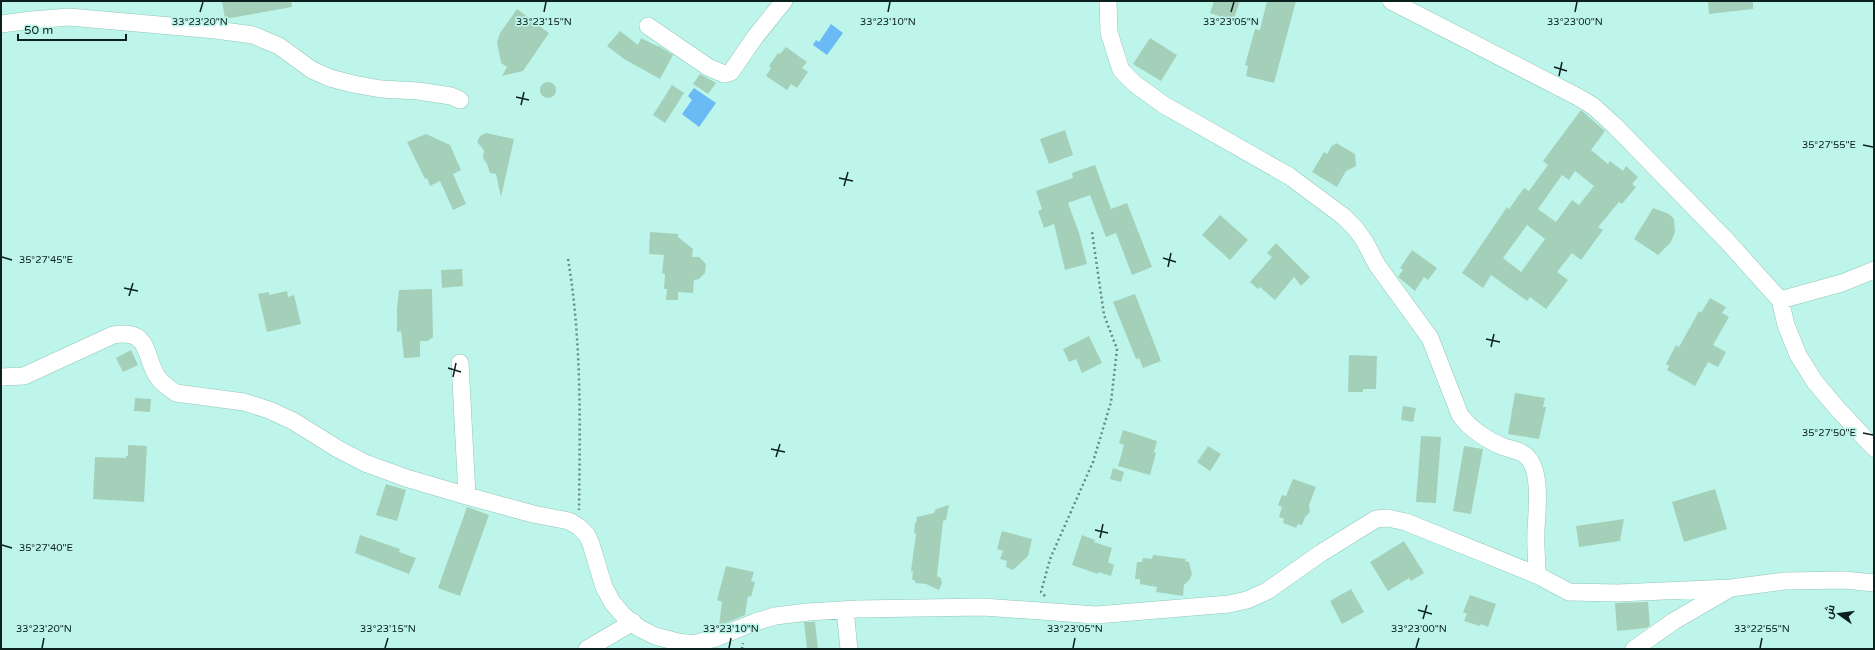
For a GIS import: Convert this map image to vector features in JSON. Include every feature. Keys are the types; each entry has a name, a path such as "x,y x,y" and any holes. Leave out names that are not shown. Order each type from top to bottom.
{"street":[{"path":"648,26 708,67 724,74 731,72 755,37 784,1"},
{"path":"1108,1 1110,32 1121,70 1135,84 1164,105 1289,176 1343,216 1356,229 1365,242 1377,265 1430,338 1460,415 1466,424 1503,446 1527,457 1536,478 1538,502 1536,529 1537,575"},
{"path":"1391,1 1593,106 1615,126 1726,241 1780,300 1786,325 1798,355 1815,382 1874,448"},
{"path":"1,24 69,17 216,30 253,35 279,46 312,70 330,78 367,86 451,96 460,100"},
{"path":"1780,300 1842,283 1874,270"},
{"path":"1,377 24,376 112,335 124,333 135,337 141,341 158,378 166,387 176,392 244,402 269,410 293,421 338,449 365,463 406,478 468,496 533,514 569,521 579,527 591,544 604,587 612,602 633,622 655,636 693,644 716,638 755,622 775,616 844,610 983,607 1096,615 1229,604 1248,600 1267,591 1321,553 1376,519 1388,518 1406,522 1537,575 1569,592 1588,593 1731,588 1785,581 1844,580 1874,583"},
{"path":"460,363 468,496"},
{"path":"1634,649 1674,621 1731,588"},
{"path":"844,610 849,649"},
{"path":"587,649 633,622"}],"path":[{"path":"1058,612 1041,592 1050,559 1094,462 1111,402 1117,349 1104,315 1092,232"},
{"path":"568,259 575,299 580,397 579,527"}],"water":[{"path":"831,24 843,33 827,55 813,45 816,40 819,42"},
{"path":"694,88 716,103 699,127 682,114 692,100 688,96"}],"building":[{"path":"222,1 291,1 292,7 225,19"},
{"path":"1214,1 1240,1 1233,21 1210,13"},
{"path":"1267,1 1296,1 1274,83 1246,76 1248,66 1245,65 1255,29 1260,30"},
{"path":"1708,1 1753,1 1753,9 1709,14"},
{"path":"517,9 549,33 523,71 502,76 507,67 501,63 497,42 500,33"},
{"path":"620,31 638,45 641,38 659,46 673,55 660,79 624,59 607,46"},
{"path":"1150,38 1177,55 1161,81 1133,64"},
{"path":"786,47 807,62 802,68 808,72 797,88 791,84 787,90 766,76 771,68 769,66 778,53 780,54"},
{"path":"700,74 716,83 708,94 693,84"},
{"path":"548,82 555,87 556,90 551,97 548,98 541,93 540,90 545,83"},
{"path":"672,85 684,93 665,123 653,115"},
{"path":"1581,110 1605,131 1591,150 1608,164 1610,161 1623,171 1626,166 1638,177 1632,184 1636,187 1622,204 1619,202 1598,227 1603,230 1581,260 1572,253 1557,272 1568,280 1546,309 1530,297 1527,301 1491,275 1483,288 1462,273 1507,207 1509,209 1524,188 1529,191 1548,165 1543,161","holes":["1575,171 1594,186 1579,205 1572,200 1556,222 1538,209 1562,175 1569,180","1527,225 1545,239 1521,272 1503,258"]},
{"path":"1065,130 1073,155 1049,164 1040,139"},
{"path":"486,133 514,139 501,197 496,174 490,173 483,158 484,150 477,142 480,136"},
{"path":"426,134 450,145 461,170 453,174 466,204 453,210 440,181 430,186 427,178 425,179 407,142"},
{"path":"1336,143 1355,154 1356,166 1346,171 1337,187 1312,172 1324,152 1327,154 1332,145 1333,146"},
{"path":"1095,165 1111,209 1127,203 1152,267 1132,275 1116,233 1106,237 1090,195 1068,203 1079,233 1087,264 1065,270 1054,224 1044,228 1038,211 1042,209 1036,191 1073,178 1072,173"},
{"path":"1653,208 1669,214 1674,219 1675,232 1671,242 1658,255 1634,239"},
{"path":"1220,215 1248,240 1230,260 1202,235"},
{"path":"650,232 678,234 678,237 693,249 692,257 699,257 706,264 705,273 699,279 694,280 693,293 678,292 678,300 666,300 667,289 664,289 665,274 662,273 664,255 649,254"},
{"path":"1276,243 1310,277 1301,286 1294,277 1275,300 1260,287 1258,289 1250,282 1272,257 1267,253"},
{"path":"1412,250 1437,268 1428,280 1424,277 1415,291 1398,277 1403,270 1400,268"},
{"path":"462,269 463,286 442,288 441,270"},
{"path":"432,289 433,337 428,341 420,341 420,357 404,358 401,331 397,332 399,290"},
{"path":"287,291 288,297 294,295 301,324 267,332 258,294 269,292 269,295"},
{"path":"1135,294 1161,361 1143,368 1139,358 1136,359 1113,302"},
{"path":"1710,298 1726,307 1722,313 1729,317 1713,345 1726,352 1718,367 1708,362 1695,386 1667,370 1669,366 1666,364 1676,345 1679,347 1699,311 1701,313"},
{"path":"1089,336 1102,363 1082,373 1076,359 1069,362 1063,349"},
{"path":"131,350 138,365 123,372 116,358"},
{"path":"1349,355 1377,356 1376,389 1363,389 1363,392 1348,392"},
{"path":"1515,393 1545,398 1543,407 1546,407 1539,439 1508,434"},
{"path":"135,398 151,399 150,412 134,411"},
{"path":"1403,406 1416,408 1413,422 1401,420"},
{"path":"1123,430 1157,441 1154,452 1156,453 1150,475 1118,466 1124,445 1119,443"},
{"path":"1421,436 1441,437 1436,503 1416,502"},
{"path":"128,445 147,446 144,502 93,499 95,457 126,458 126,456 128,456"},
{"path":"1208,446 1221,454 1210,471 1197,462"},
{"path":"1464,446 1483,449 1471,514 1453,511"},
{"path":"1113,468 1124,472 1121,482 1110,479"},
{"path":"1293,479 1316,487 1309,505 1310,512 1305,517 1302,525 1298,524 1296,528 1283,523 1284,519 1279,517 1282,507 1278,505 1282,495 1286,496"},
{"path":"386,484 406,490 397,521 376,515"},
{"path":"1715,489 1727,529 1684,542 1672,502"},
{"path":"949,505 946,520 943,521 937,576 941,578 942,583 939,590 926,584 915,583 915,580 912,580 913,571 911,571 916,534 914,533 915,523 917,517 934,513 936,509"},
{"path":"467,507 489,515 460,596 438,588"},
{"path":"1624,519 1620,541 1579,547 1576,526"},
{"path":"1002,531 1032,539 1028,556 1013,570 1006,567 1007,561 1000,559 1003,551 997,549"},
{"path":"360,535 400,549 399,552 416,558 409,574 355,553"},
{"path":"1082,535 1095,540 1094,542 1112,548 1108,562 1114,565 1111,576 1098,572 1098,574 1072,565"},
{"path":"1404,541 1424,573 1411,581 1409,578 1388,591 1370,562"},
{"path":"1153,555 1186,559 1185,561 1189,562 1192,574 1190,579 1184,585 1183,596 1156,592 1157,587 1140,584 1140,579 1135,579 1137,562 1142,562 1143,558 1152,559"},
{"path":"726,566 754,572 751,581 755,582 751,597 748,596 745,615 719,626 722,602 717,600"},
{"path":"1351,589 1364,612 1342,624 1330,601"},
{"path":"1470,595 1496,604 1488,627 1481,624 1480,626 1464,621 1467,614 1463,612"},
{"path":"1648,602 1650,626 1646,628 1617,631 1615,603"},
{"path":"804,622 815,622 818,649 807,649"}]}
